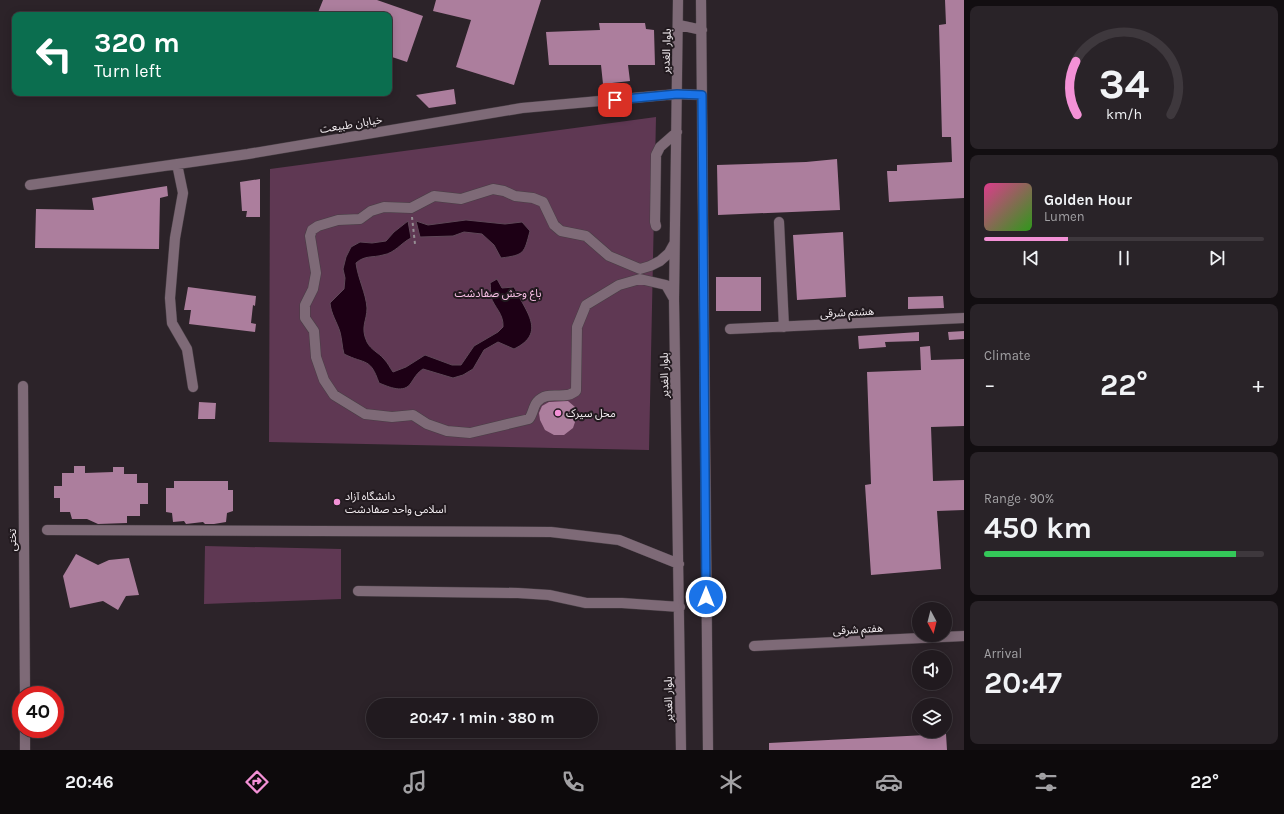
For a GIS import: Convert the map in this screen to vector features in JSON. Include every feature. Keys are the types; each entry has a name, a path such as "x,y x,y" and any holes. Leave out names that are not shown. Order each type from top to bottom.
{"street":[{"name":"بلوار الغدیر","path":"678,0 679,25 674,300 680,608 681,750"},
{"path":"701,0 708,750"},
{"path":"679,25 702,30"},
{"name":"خیابان طبیعت","path":"30,185 248,154 522,108 677,94 702,95"},
{"path":"656,226 656,155 660,147 676,132"},
{"path":"177,164 183,193 175,238 170,298 172,323 187,349 193,387"},
{"path":"674,244 669,253 660,260 650,266 640,269 609,256 586,236 561,231 554,225 543,202 533,198 515,196 504,191 493,189 461,199 434,196 411,208 384,207 371,211 360,219 338,220 318,226 312,230 310,236 316,273 313,289 305,305 305,318 314,331 316,357 324,380 334,395 365,414 392,417 413,415 427,424 448,431 470,432 529,419 538,401 543,398 552,395 568,395 576,391 577,327 586,305 620,285 640,279 666,285 674,300"},
{"path":"778,222 784,327"},
{"name":"هشتم شرقی","path":"730,329 964,318"},
{"name":"تختی","path":"23,386 25,686"},
{"path":"47,530 551,532 619,540 679,564"},
{"path":"358,591 518,593 549,595 586,603 622,603 680,608"},
{"name":"هفتم شرقی","path":"754,646 964,636"},
{"path":"25,738 25,750"}],"path":[{"path":"411,208 414,244"}],"green space":[{"name":"باغ وحش صفادشت","path":"656,117 649,450 269,442 270,169"},
{"path":"205,546 341,549 341,599 204,604"}],"shaded area":[{"path":"466,220 505,224 522,222 530,231 525,248 522,252 515,256 501,258 494,245 482,234 464,232 453,236 420,237 416,221 428,225"},
{"path":"408,221 411,238 387,254 359,260 356,263 367,308 364,328 365,337 369,345 382,357 393,372 406,367 425,355 452,365 461,365 474,346 498,332 503,327 503,322 491,297 490,283 497,279 502,288 514,287 528,313 532,329 530,336 524,343 514,349 498,342 484,350 473,369 463,375 453,378 423,369 408,386 396,389 379,383 370,365 344,354 340,332 330,303 344,289 345,278 343,269 346,257 351,247 360,242 372,243 386,241 394,232"}],"building":[{"path":"323,0 377,0 423,16 407,62 392,57 392,12 318,12"},
{"path":"436,0 541,0 514,85 456,67 471,20 433,11"},
{"path":"945,0 964,0 964,198 889,202 887,171 897,171 897,165 952,162 951,137 942,137 939,25 946,24"},
{"path":"599,23 645,23 646,29 654,30 655,65 628,65 630,81 603,84 601,65 549,65 546,32 600,30"},
{"path":"454,89 456,104 429,108 416,95"},
{"path":"837,159 840,210 718,215 717,165 806,162"},
{"path":"260,179 260,217 246,217 247,211 242,211 240,182"},
{"path":"167,186 168,196 160,198 159,249 35,248 36,209 94,210 92,198"},
{"path":"843,232 846,297 797,300 793,235"},
{"path":"716,277 761,277 761,311 716,311"},
{"path":"188,287 256,296 255,306 253,305 251,323 256,324 255,332 189,324 191,310 184,310"},
{"path":"943,296 944,308 908,309 908,297"},
{"path":"964,331 964,339 949,340 948,332"},
{"path":"919,332 919,341 885,342 886,347 859,349 858,336"},
{"path":"930,346 931,360 964,359 964,426 931,427 933,481 964,480 964,510 937,511 941,569 871,575 865,485 871,484 867,372 921,370 920,347"},
{"name":"محل سیرک","path":"568,401 575,407 577,416 573,428 564,435 554,435 545,430 540,420 539,413 542,406 549,402"},
{"path":"199,402 216,403 215,419 198,419"},
{"path":"74,466 85,466 85,473 113,472 113,467 124,467 124,474 137,474 137,483 148,483 148,504 140,504 140,516 127,516 127,523 98,524 87,519 72,519 70,512 60,512 60,498 54,498 54,486 62,486 62,473 74,473"},
{"path":"174,481 228,481 228,490 233,490 233,511 227,513 226,522 214,524 205,524 203,522 186,524 184,521 173,522 172,513 166,512 166,488 174,488"},
{"path":"76,554 98,565 109,560 129,558 139,595 126,596 118,610 103,601 70,608 63,576"},
{"path":"912,736 912,738 946,738 947,750 769,750 769,743"}],"place":[{"name":"محل سیرک","path":"558,413"},
{"name":"دانشگاه آزاد اسلامی واحد صفادشت","path":"337,502"}],"route":[{"path":"615,100 677,94 702,95 706,597"}]}
